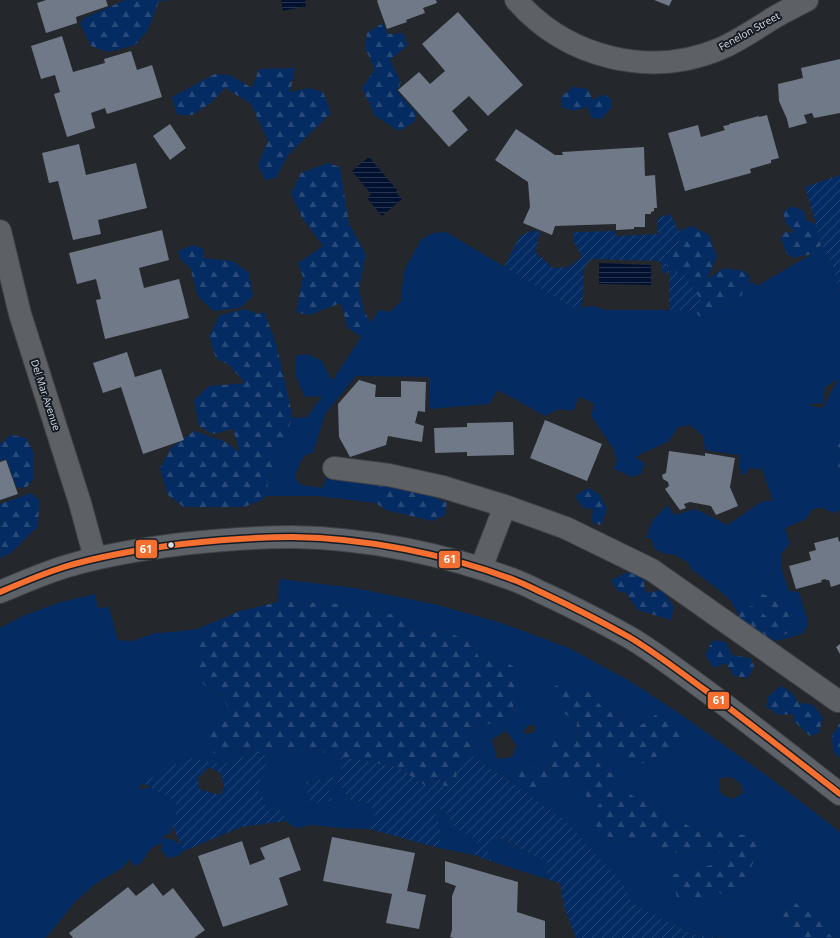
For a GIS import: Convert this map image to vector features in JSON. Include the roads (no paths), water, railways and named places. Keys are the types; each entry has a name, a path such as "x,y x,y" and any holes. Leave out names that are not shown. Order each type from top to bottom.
{"main road":[{"path":"0,592 36,577 95,558 144,549 239,538 294,537 351,541 381,545 445,558 481,568 515,580 574,608 631,639 672,666 731,709 840,794"}],"street":[{"name":"Fenelon Street","path":"516,0 537,21 549,30 576,45 612,58 646,62 676,61 722,48 807,0"},
{"name":"Del Mar Avenue","path":"0,231 20,314 80,503 95,558"},
{"path":"334,468 389,476 443,487 505,506 566,528 652,570 838,701"},
{"path":"481,568 505,506"}]}
